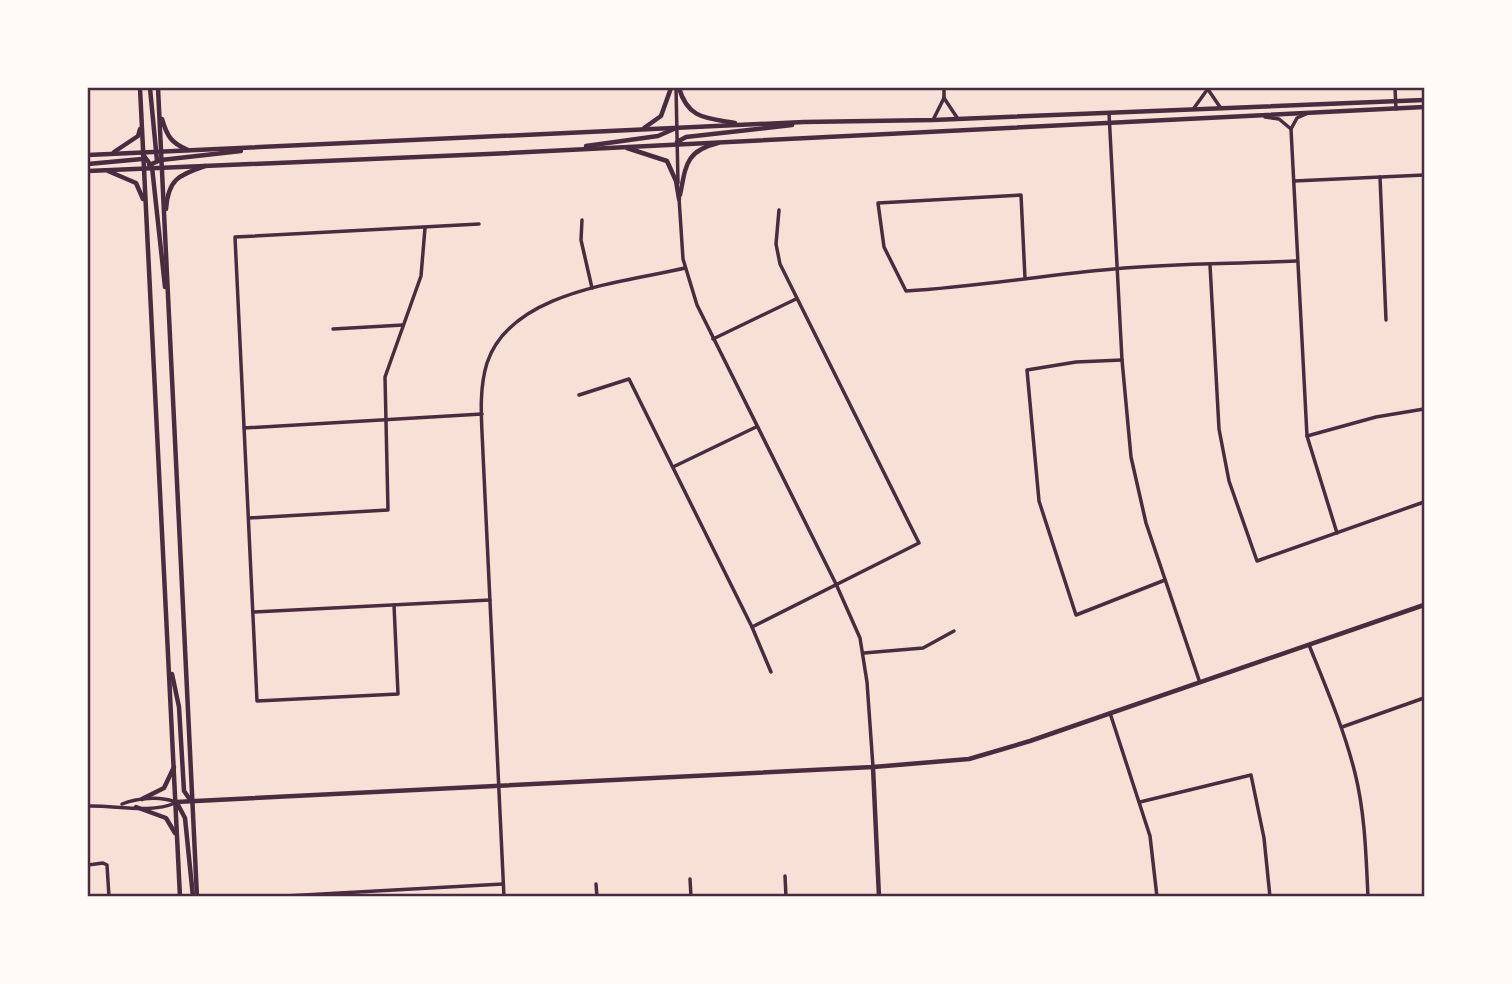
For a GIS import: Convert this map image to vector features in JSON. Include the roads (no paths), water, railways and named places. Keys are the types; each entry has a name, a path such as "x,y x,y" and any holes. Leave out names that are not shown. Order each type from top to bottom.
{"main road":[{"path":"140,88 180,897"},
{"path":"150,88 157,157 162,167 195,897"},
{"path":"88,171 144,168 151,165 161,152 158,88"},
{"path":"675,88 686,107 693,113 743,124"},
{"path":"642,130 662,116 675,88"},
{"path":"161,152 743,124 933,120 1395,99 1424,100"},
{"path":"151,165 162,167 561,150 1424,107"},
{"path":"159,110 167,135 175,144 189,150"},
{"path":"677,143 686,137 804,122"},
{"path":"108,155 124,149 138,136 141,125"},
{"path":"561,150 658,136 677,128"},
{"path":"679,199 692,154 700,147 732,140"},
{"path":"619,146 662,157 672,168 679,199"},
{"path":"88,155 157,157 262,147"},
{"path":"88,164 144,157"},
{"path":"144,157 151,165 169,319"},
{"path":"165,228 167,192 174,181 184,173 211,164"},
{"path":"104,170 136,183 145,206"},
{"path":"176,802 873,767 982,756 1424,605"},
{"path":"170,668 179,706 184,791 192,802"},
{"path":"142,799 163,788 175,766"},
{"path":"873,767 878,897"},
{"path":"176,802 185,818 195,897"},
{"path":"136,807 166,818 177,837"}],"street":[{"path":"675,88 679,199 685,268 696,305 836,584 863,653 873,767"},
{"path":"933,120 944,99 944,88"},
{"path":"1395,88 1396,109"},
{"path":"1193,108 1207,89 1220,107"},
{"path":"944,99 958,119"},
{"path":"1109,111 1127,433 1135,480 1199,680"},
{"path":"1312,112 1297,118 1291,129 1296,261 1307,436 1337,533"},
{"path":"1260,116 1279,119 1291,129"},
{"path":"1294,181 1424,175"},
{"path":"1380,177 1385,320"},
{"path":"1026,278 1021,195 878,203 884,247 906,291 982,287 1026,278 1118,268 1296,261"},
{"path":"752,628 919,543 796,299 777,255 779,210"},
{"path":"582,220 581,240 592,288"},
{"path":"394,605 398,694 257,701 235,237 479,224"},
{"path":"248,519 388,510 385,377 422,274 425,228"},
{"path":"1210,265 1219,429 1229,481 1257,561 1424,502"},
{"path":"504,897 482,414 487,363 507,330 540,307 592,288 685,268"},
{"path":"713,339 796,299"},
{"path":"333,329 403,325"},
{"path":"1122,360 1076,362 1027,370 1039,501 1076,615 1166,580"},
{"path":"579,396 629,379 771,672"},
{"path":"1307,436 1376,417 1424,409"},
{"path":"244,428 482,414"},
{"path":"673,467 757,426"},
{"path":"253,612 490,600"},
{"path":"863,653 923,648 954,631"},
{"path":"1309,644 1342,727 1356,775 1364,823 1368,897"},
{"path":"1342,727 1424,698"},
{"path":"1109,712 1150,836 1157,897"},
{"path":"1140,802 1251,775 1264,838 1270,897"},
{"path":"120,805 142,799 168,799 176,802"},
{"path":"88,806 168,806 176,802"},
{"path":"88,865 103,863 107,866 109,897"},
{"path":"785,876 786,897"},
{"path":"690,879 691,897"},
{"path":"267,897 503,884"},
{"path":"596,884 597,897"}]}
